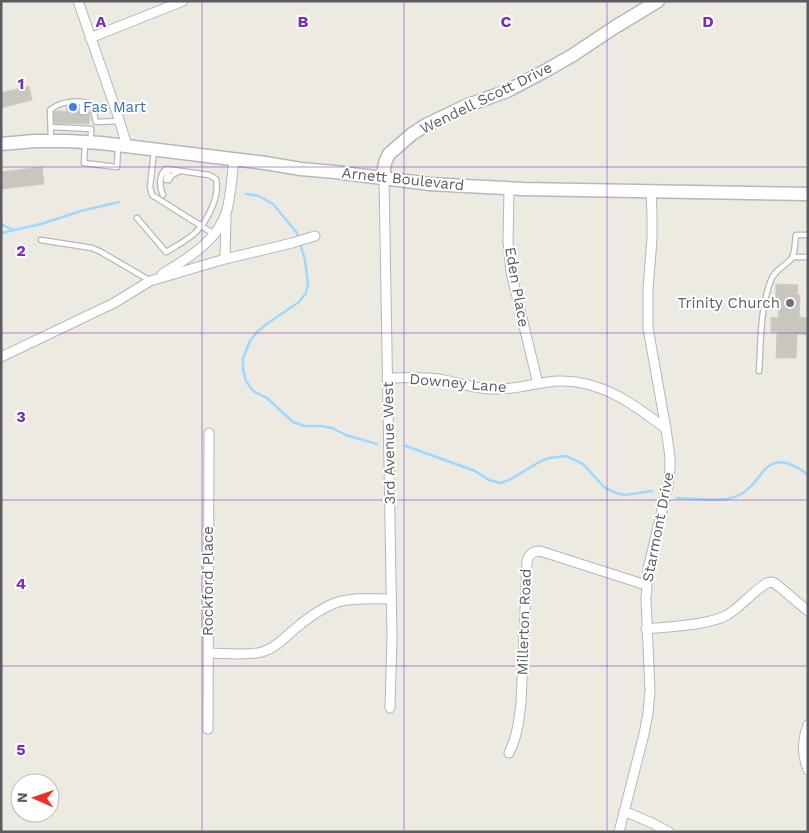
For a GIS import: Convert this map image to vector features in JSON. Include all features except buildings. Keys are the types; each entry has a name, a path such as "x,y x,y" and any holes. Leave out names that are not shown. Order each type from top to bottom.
{"main road":[{"name":"Wendell Scott Drive","path":"384,178 384,168 389,154 412,134 426,125 468,105 507,91 545,72 658,1"},
{"name":"Arnett Boulevard","path":"1,144 89,138 123,145 430,184 509,188 808,194"}],"street":[{"path":"78,1 119,121 123,145"},
{"path":"90,38 183,1"},
{"path":"226,259 227,211 234,159"},
{"name":"3rd Avenue West","path":"384,178 392,599 390,708"},
{"name":"Eden Place","path":"509,188 508,242 511,272 538,384"},
{"name":"Starmont Drive","path":"619,832 648,712 650,691 646,629 646,586 648,569 668,485 670,457 648,328 648,290 652,231 651,191"},
{"path":"1,357 114,303 181,262 194,253 214,234 227,211"},
{"path":"150,281 312,236"},
{"name":"Downey Lane","path":"387,378 431,378 464,386 502,389 519,388 556,381 570,381 602,388 632,403 666,429"},
{"name":"Rockford Place","path":"208,729 209,433"},
{"name":"Millerton Road","path":"509,753 519,723 521,703 528,556 540,550 646,586"},
{"path":"646,629 691,624 727,615 767,582 776,584 808,611"},
{"path":"208,653 253,654 263,652 272,648 328,606 349,600 392,599"},
{"path":"808,725 803,751 804,762 808,770"},
{"path":"624,811 669,832"}],"lane":[{"path":"51,141 50,110 56,105 71,101 92,105 96,122 89,138 84,163 117,167 123,145"},
{"path":"62,103 62,111"},
{"path":"82,103 82,112"},
{"path":"96,122 119,121"},
{"path":"51,127 82,126 89,138"},
{"path":"155,149 150,187 152,195 214,234"},
{"path":"137,218 166,252 195,234 201,226 211,209 216,195 218,186 216,179 209,175 166,169 161,177 160,189 166,191 161,201"},
{"path":"169,170 167,174 168,180 179,171"},
{"path":"759,371 761,328 771,280 775,272 792,257 796,235 808,235"},
{"path":"41,240 92,248 150,281"},
{"path":"792,257 808,257"}],"waterway":[{"path":"246,194 259,196 273,204 297,233 305,260 308,284 306,293 299,302 268,323 250,341 243,358 243,370 246,381 253,391 267,398 293,422 304,426 332,428 346,435 377,444"},
{"path":"1,233 119,202"},
{"path":"1,224 13,230"},
{"path":"406,446 475,471 489,480 501,483 541,461 566,456 583,464 605,488 616,493 625,495 652,491"},
{"path":"677,498 719,500 734,497 749,488 765,469 779,462 792,465 808,475"}],"place":[{"name":"Fas Mart","path":"73,107"},
{"name":"Trinity Church","path":"790,303"}]}
